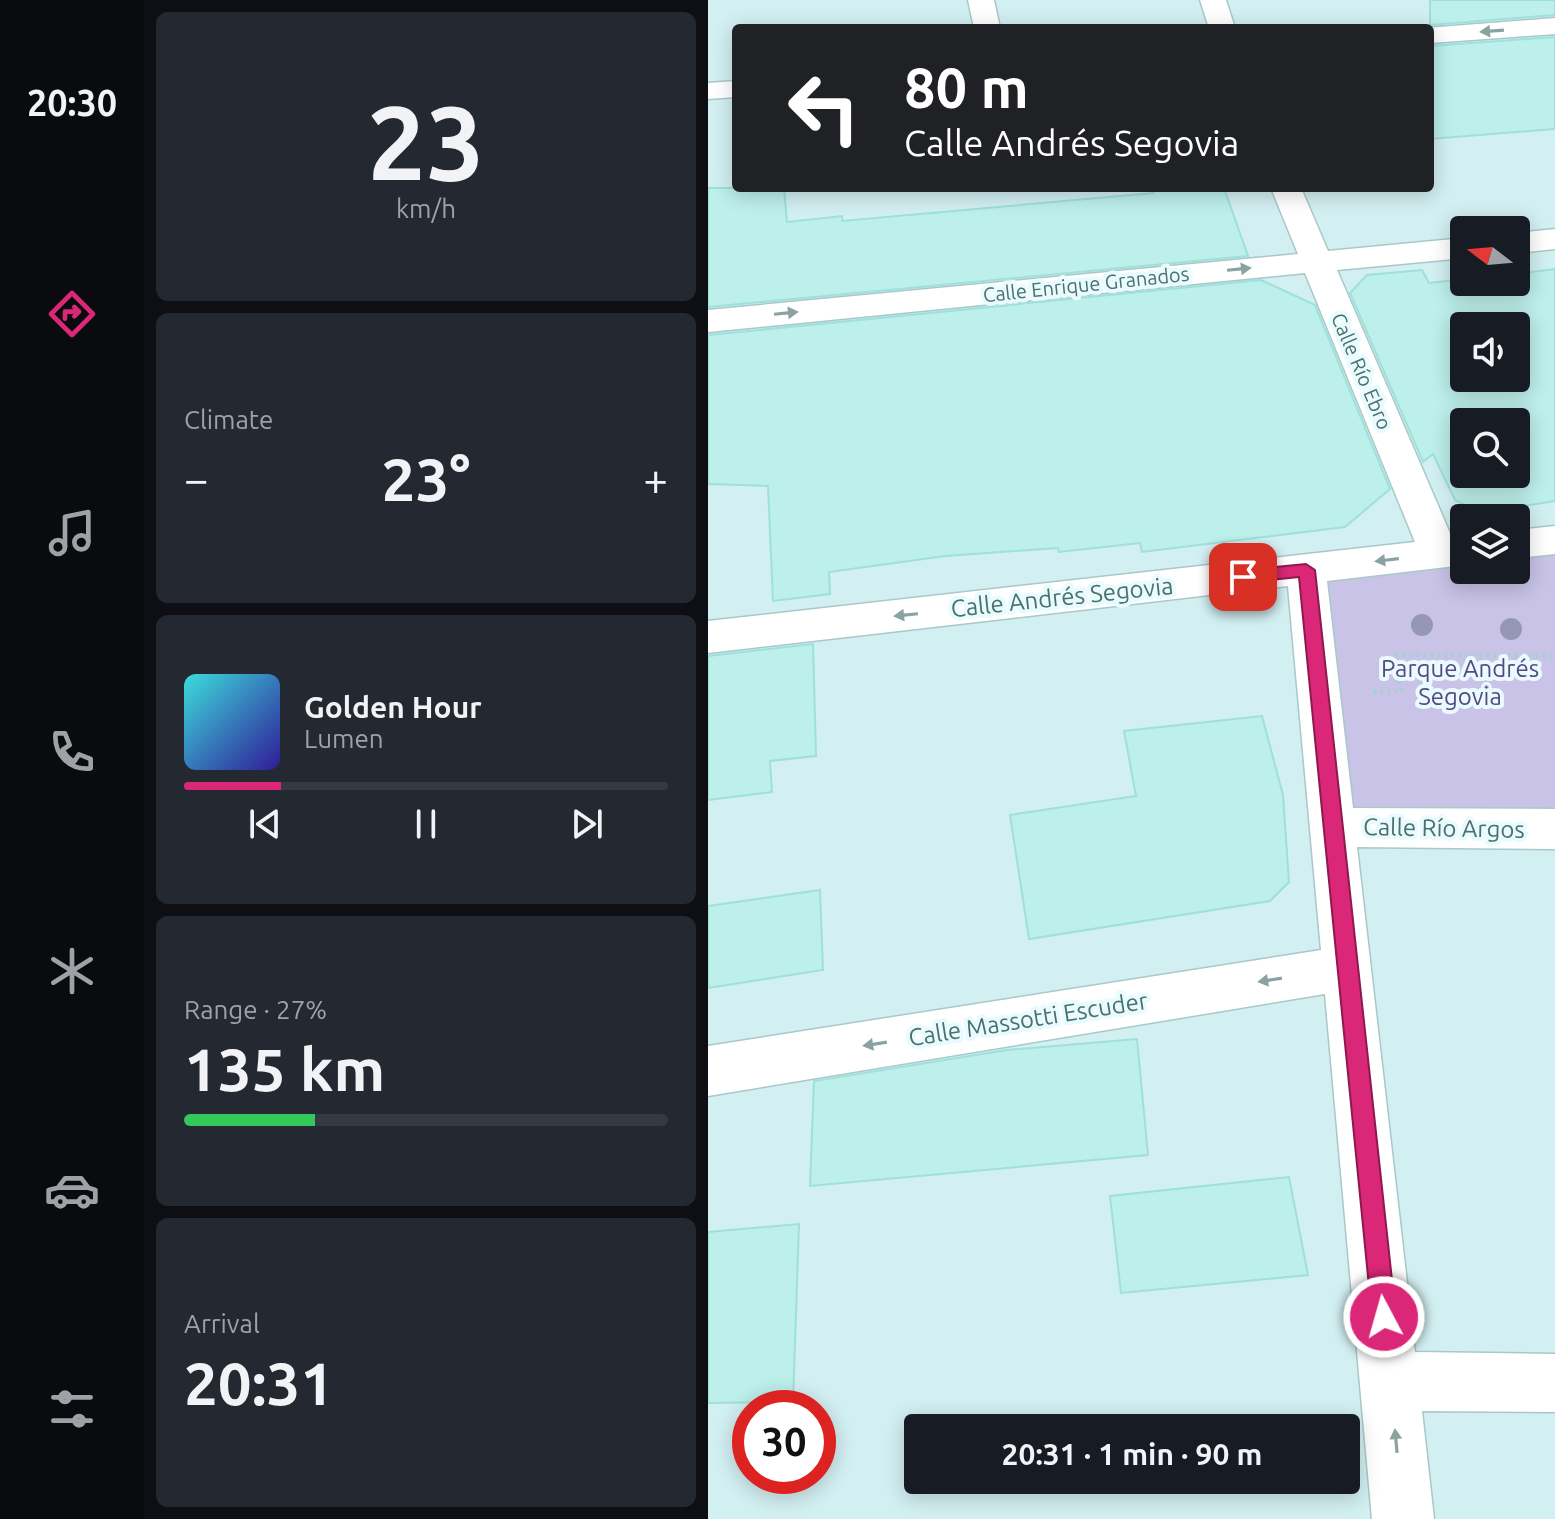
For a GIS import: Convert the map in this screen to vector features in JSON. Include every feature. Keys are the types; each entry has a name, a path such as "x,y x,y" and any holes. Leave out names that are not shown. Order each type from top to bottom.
{"street":[{"path":"981,0 986,24"},
{"path":"1213,0 1221,24"},
{"path":"1434,35 1555,26"},
{"path":"708,91 732,89"},
{"name":"Calle Río Ebro","path":"1288,192 1316,261 1450,548"},
{"path":"1530,242 1555,239"},
{"name":"Calle Enrique Granados","path":"708,321 1450,249"},
{"path":"1530,543 1555,540"},
{"name":"Calle Andrés Segovia","path":"708,637 1450,552"},
{"path":"1306,570 1403,1519"},
{"name":"Calle Río Argos","path":"1333,827 1555,829"},
{"name":"Calle Massotti Escuder","path":"708,1071 1347,968"},
{"path":"1390,1381 1555,1383"}],"path":[{"path":"1319,696 1401,691 1396,655 1555,656"}],"shaded area":[{"path":"708,0 1555,0 1555,1519 708,1519"}],"green space":[{"name":"Parque Andrés Segovia","path":"1555,540 1555,829 1333,827 1306,570 1450,553 1450,584 1530,584 1530,543"}],"building":[{"path":"1430,0 1555,0 1555,15 1430,24"},
{"path":"1555,37 1555,129 1434,139 1434,46"},
{"path":"708,188 732,188 732,192 784,192 787,222 842,216 842,221 1153,192 1225,192 1248,256 708,307"},
{"path":"1555,269 1555,501 1530,505 1463,504 1455,500 1433,454 1423,462 1350,293 1367,275 1422,270 1429,283 1450,281 1450,296 1530,296 1530,272"},
{"path":"1261,280 1315,305 1390,489 1345,527 1142,552 1140,543 1059,552 1058,548 945,556 829,572 830,594 773,601 768,486 708,484 708,335"},
{"path":"813,644 816,756 770,761 772,792 708,800 708,656"},
{"path":"1262,716 1283,795 1289,882 1270,901 1029,939 1010,815 1136,796 1124,731"},
{"path":"820,890 823,970 708,988 708,906"},
{"path":"1137,1039 1148,1155 810,1186 814,1081 1007,1050"},
{"path":"1289,1177 1308,1275 1121,1293 1110,1196"},
{"path":"799,1224 793,1390 732,1390 732,1403 708,1403 708,1232"}],"route":[{"path":"1243,577 1306,570 1384,1317"}]}
